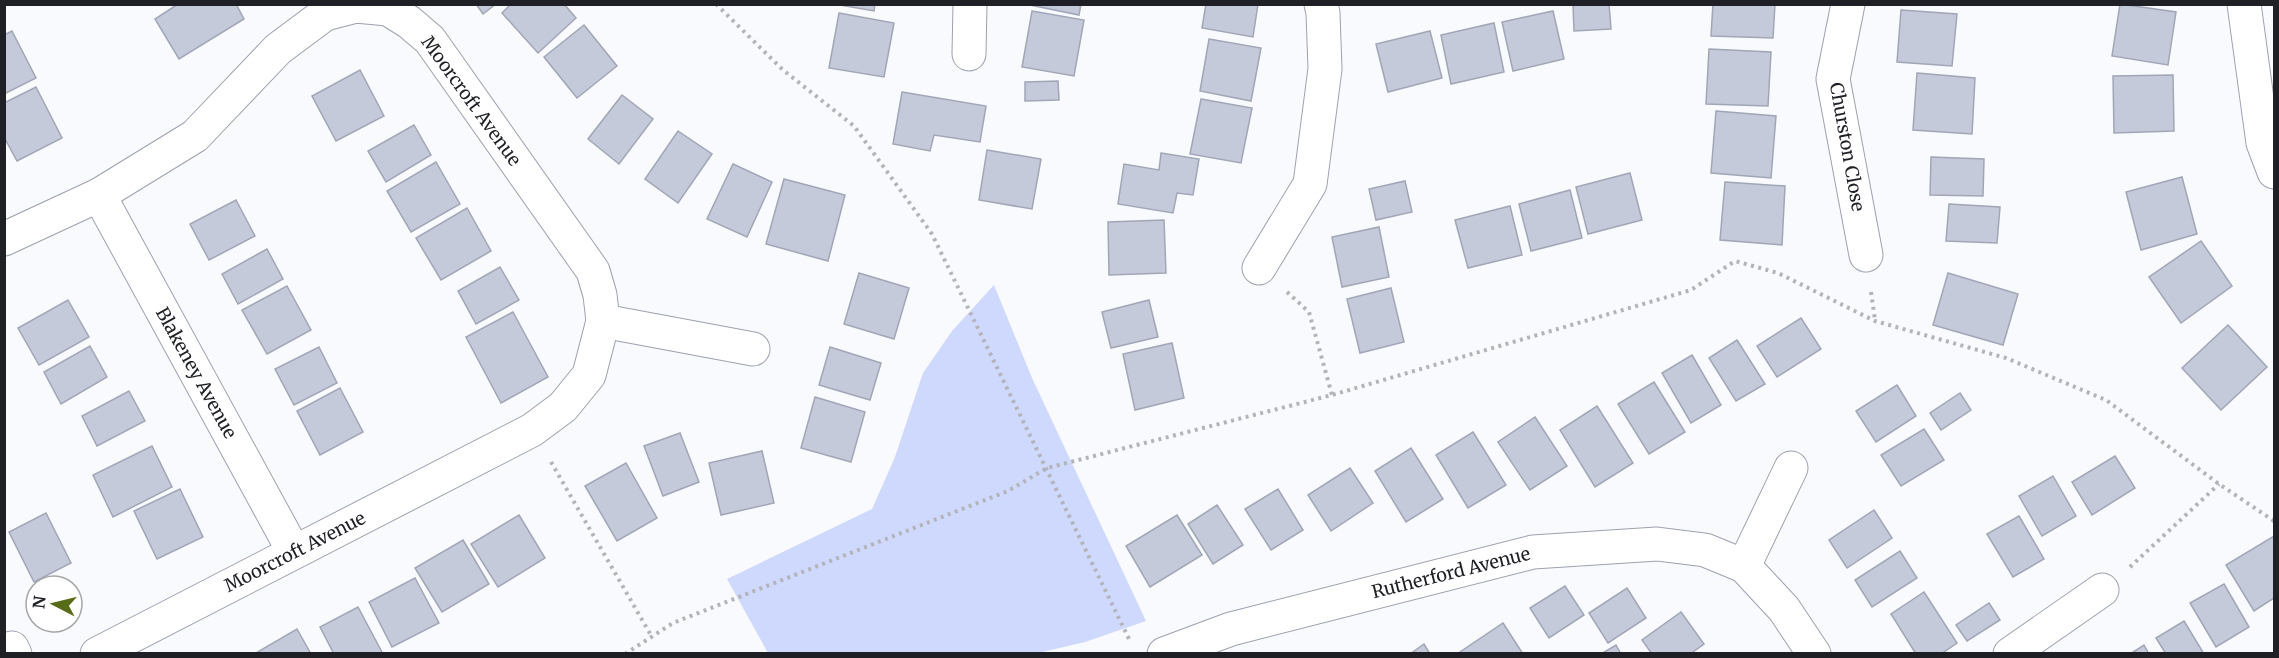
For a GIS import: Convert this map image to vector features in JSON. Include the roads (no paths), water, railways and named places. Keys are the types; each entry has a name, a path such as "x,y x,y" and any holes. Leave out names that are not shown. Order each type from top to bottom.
{"street":[{"path":"969,54 970,4"},
{"path":"1259,268 1310,184 1324,69 1321,4"},
{"name":"Churston Close","path":"1848,4 1833,79 1866,255"},
{"path":"2244,4 2263,143 2274,172"},
{"name":"Moorcroft Avenue","path":"4,239 99,195 195,136 278,49 325,14 356,6 388,9 409,22 430,40 593,271 600,295 603,321 589,375 563,407 532,430 97,654"},
{"name":"Blakeney Avenue","path":"99,195 294,552"},
{"path":"603,321 753,348"},
{"path":"1744,566 1791,468"},
{"name":"Rutherford Avenue","path":"1164,654 1232,629 1533,552 1657,544 1705,550 1744,566 1784,609 1814,654"},
{"path":"2010,654 2102,590"}]}
